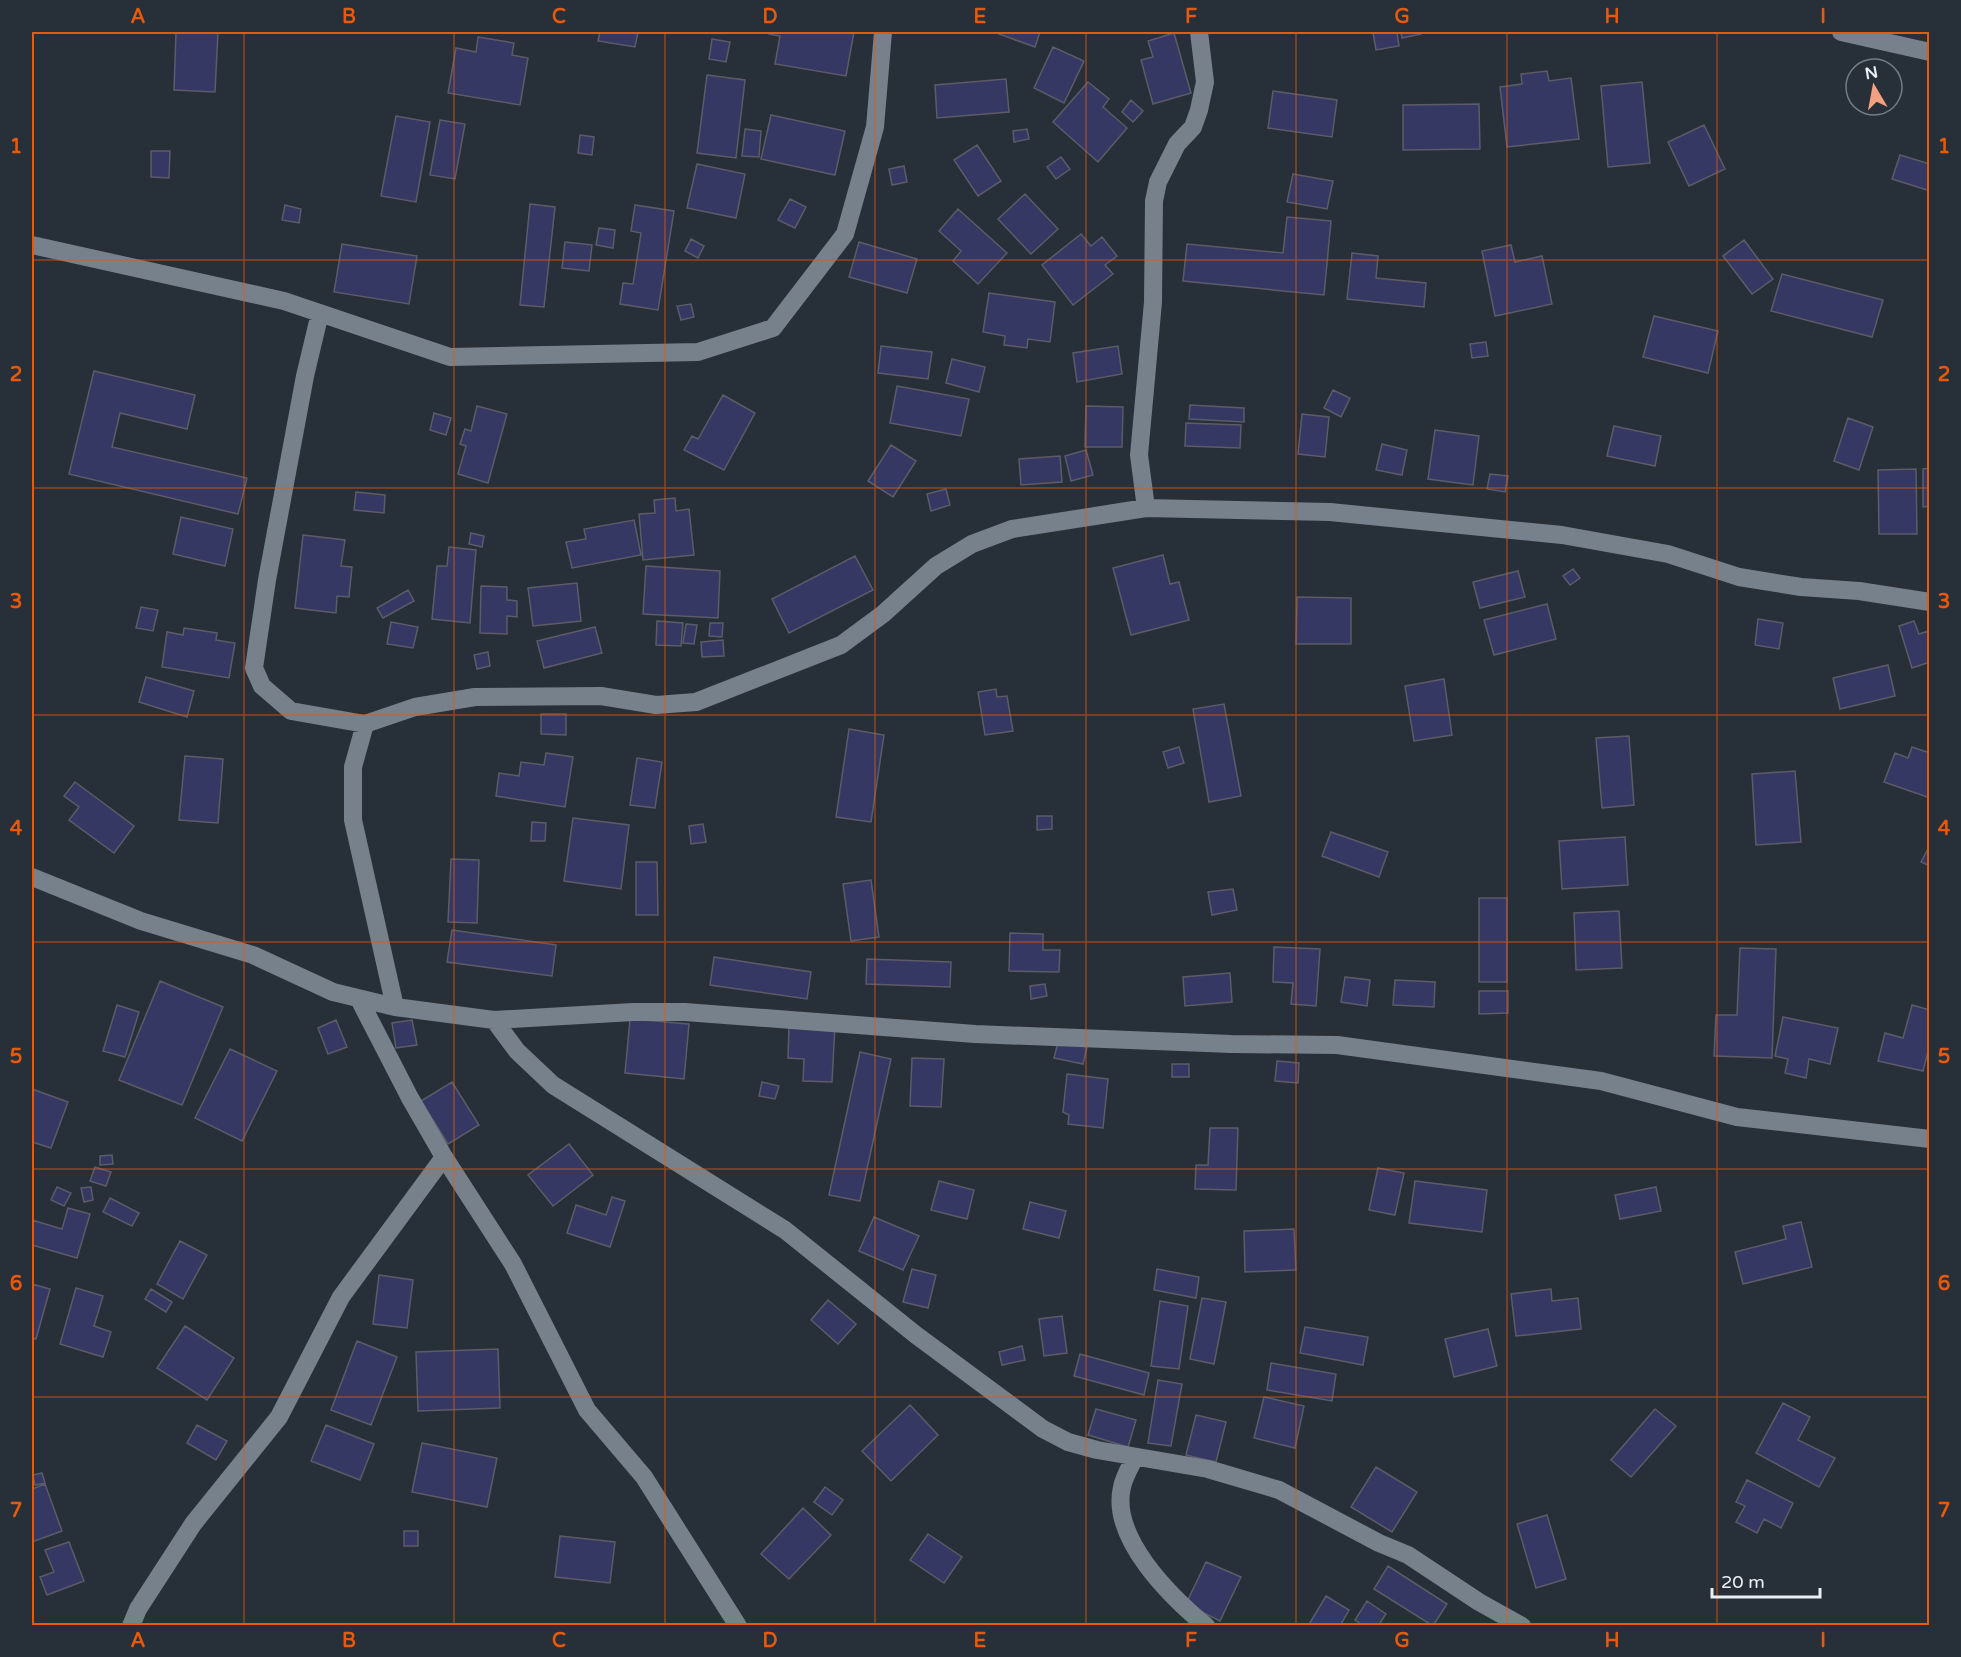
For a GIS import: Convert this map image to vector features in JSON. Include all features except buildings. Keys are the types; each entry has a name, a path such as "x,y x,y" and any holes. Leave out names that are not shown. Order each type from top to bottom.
{"street":[{"path":"32,244 284,301 450,357 698,352 773,328 845,234 875,127 883,32"},
{"path":"1146,508 1139,455 1153,302 1154,201 1158,182 1177,144 1192,128 1199,110 1205,82 1199,32"},
{"path":"1840,32 1929,52"},
{"path":"320,313 305,376 267,580 254,668 262,686 291,711 365,724 415,707 475,698 601,696 656,705 696,702 753,682 841,645 883,614 936,566 972,544 1012,529 1146,508 1330,512 1562,535 1668,554 1739,577 1929,602"},
{"path":"365,724 353,767 353,820 395,1007"},
{"path":"32,877 141,921 253,955 333,992 395,1007 494,1020 633,1012 685,1012 975,1034 1231,1044 1337,1045 1601,1081 1737,1117 1929,1139"},
{"path":"359,999 410,1098 513,1264 587,1410 644,1477 738,1626"},
{"path":"494,1020 517,1050 553,1085 786,1230 916,1335 1043,1429 1068,1442 1135,1457 1208,1469 1279,1490 1379,1543 1408,1555 1479,1602 1522,1626"},
{"path":"131,1626 138,1608 193,1524 279,1418 341,1297 444,1156"},
{"path":"1135,1457 1122,1486 1121,1496 1126,1524 1146,1564 1160,1582 1186,1610 1206,1626"}]}
